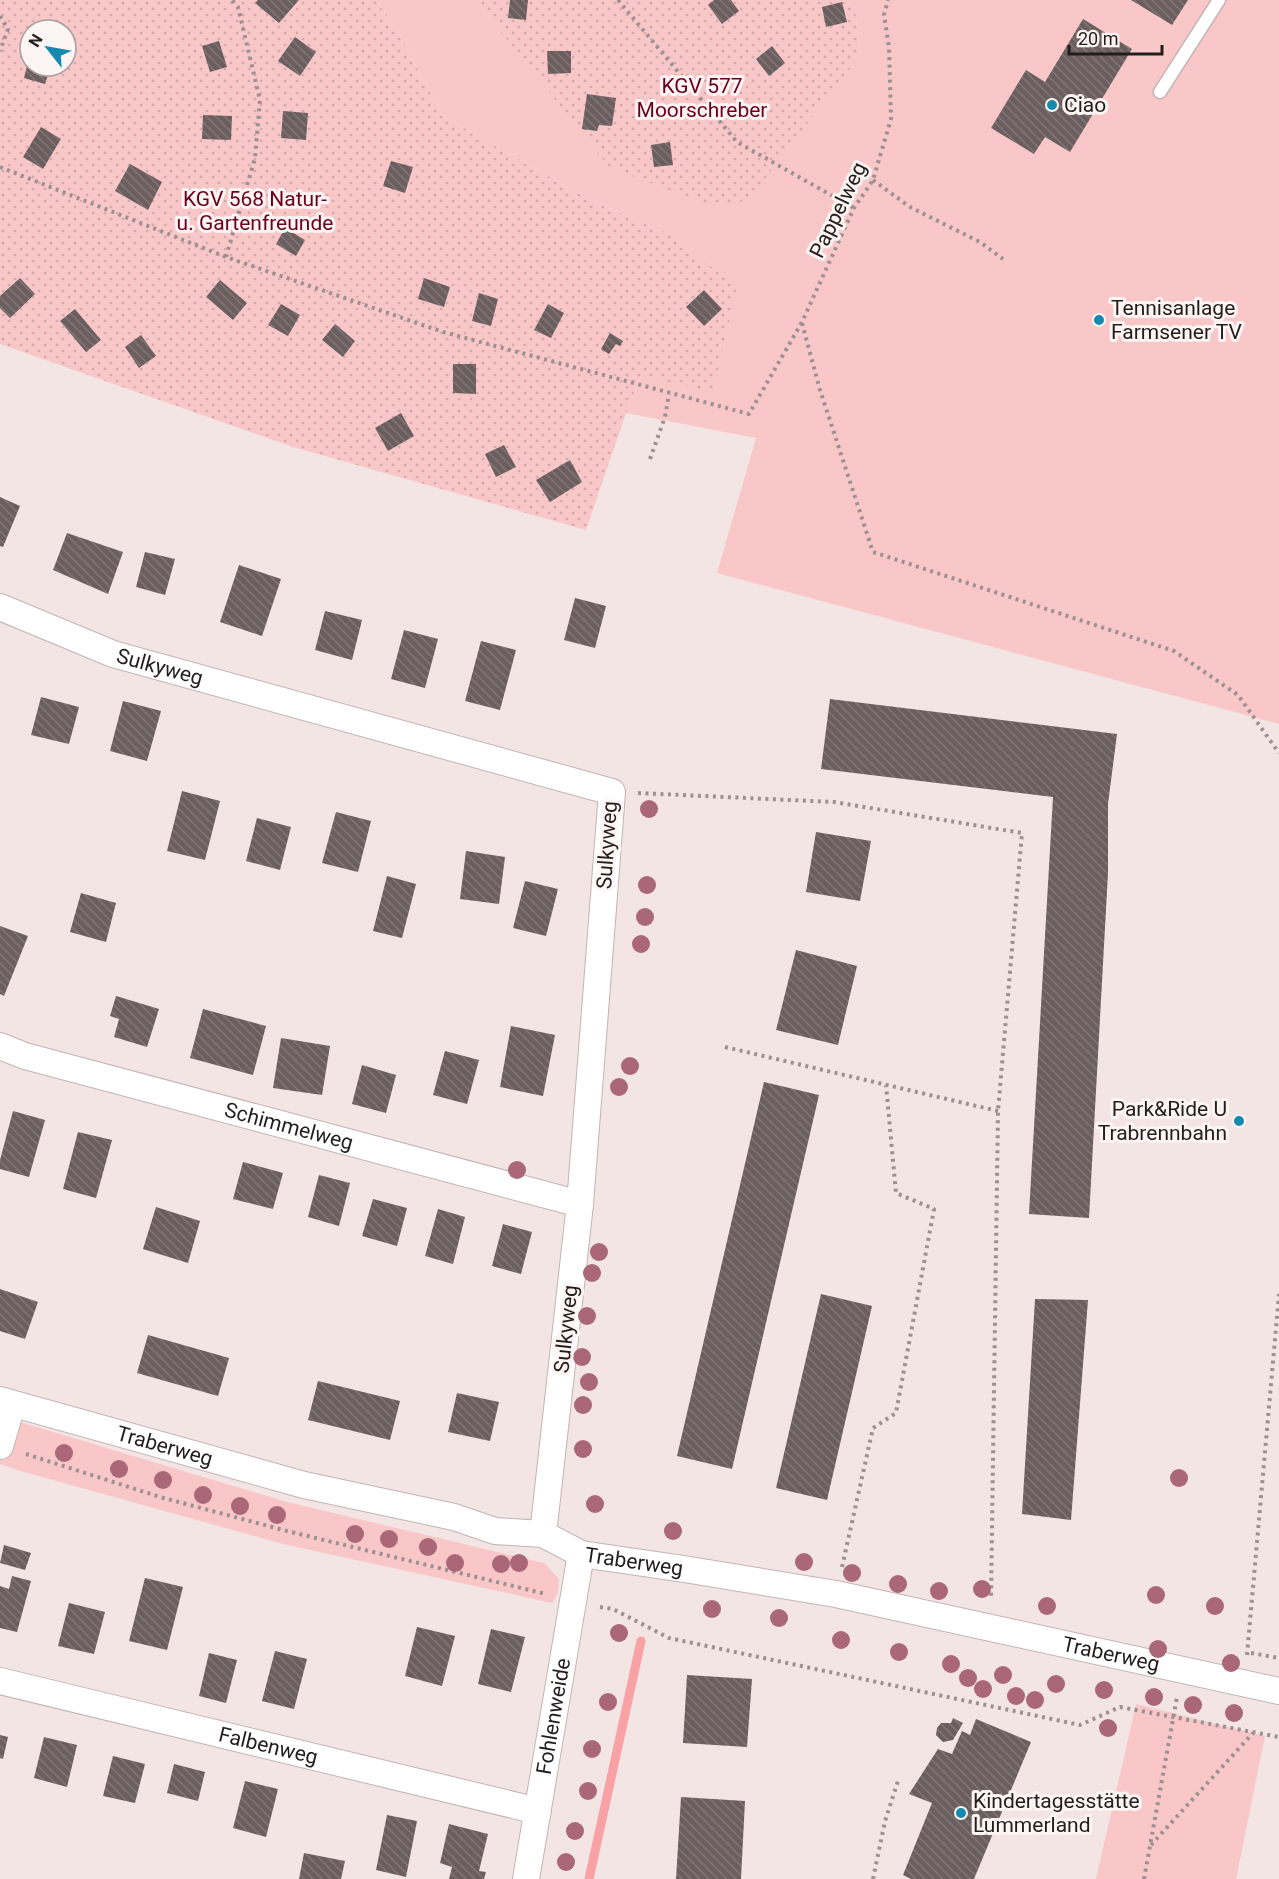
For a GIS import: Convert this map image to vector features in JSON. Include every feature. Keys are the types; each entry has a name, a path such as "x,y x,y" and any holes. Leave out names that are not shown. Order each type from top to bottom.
{"street":[{"name":"Sulkyweg","path":"0,607 113,654 612,792 580,1204 543,1534"},
{"name":"Schimmelweg","path":"0,1046 25,1056 580,1204"},
{"name":"Traberweg","path":"6,1402 304,1485 454,1517 495,1531 543,1534 581,1554 836,1594 1279,1691"},
{"path":"0,1446 6,1402"},
{"name":"Fohlenweide","path":"526,1879 581,1554"},
{"name":"Falbenweg","path":"0,1681 538,1810"}],"lane":[{"path":"1160,92 1219,0"}],"path":[{"path":"226,257 255,158 260,100 238,7 232,0"},
{"path":"618,0 737,142 854,208"},
{"name":"Pappelweg","path":"669,393 750,414 802,322 854,208 873,180 891,119 889,47 884,15 888,0"},
{"path":"0,16 8,29 0,51"},
{"path":"0,167 226,257 443,332 669,393 665,417 650,459"},
{"path":"873,180 910,207 980,242 1003,259"},
{"path":"802,322 820,390 873,552 1174,651 1238,695 1279,753"},
{"path":"640,793 834,801 1022,834 998,1111 990,1627"},
{"path":"725,1047 998,1111"},
{"path":"836,1594 873,1428 896,1413 934,1209 896,1193 886,1085"},
{"path":"1245,1683 1279,1294"},
{"path":"1247,1652 1279,1658"},
{"path":"1144,1879 1181,1670"},
{"path":"1173,1717 1279,1737"},
{"path":"1150,1846 1254,1732"},
{"path":"873,1879 885,1821 898,1781"}],"green space":[{"name":"KGV 568 Natur- u. Gartenfreunde","path":"0,0 375,0 391,20 443,116 588,199 669,234 737,287 713,392 641,376 586,530 293,447 0,344"},
{"path":"375,0 475,0 495,24 860,55 854,0 1279,0 1279,724 717,573 756,438 626,413 641,376 669,234 588,199 443,116 391,20"},
{"name":"KGV 577 Moorschreber","path":"475,0 854,0 860,55 748,201 708,205 609,167"},
{"path":"0,1416 287,1502 544,1563 559,1579 558,1593 552,1603 283,1544 17,1470 0,1464"},
{"path":"1136,1704 1265,1736 1236,1879 1096,1879"}],"building":[{"path":"258,0 299,0 279,23 255,3"},
{"path":"510,0 528,0 526,20 508,18"},
{"path":"714,0 731,0 739,11 722,24 708,5"},
{"path":"1131,0 1188,0 1172,25"},
{"path":"842,2 847,22 826,27 822,7"},
{"name":"Ciao","path":"1083,19 1132,49 1070,152 1045,137 1034,154 991,128 1026,70 1045,82"},
{"path":"295,37 316,52 300,76 278,61"},
{"path":"219,41 227,67 210,72 202,46"},
{"path":"772,46 785,63 769,76 756,59"},
{"path":"547,51 571,51 571,73 548,74"},
{"path":"24,78 47,78 45,84"},
{"path":"587,94 616,98 612,126 599,125 597,131 582,129"},
{"path":"283,111 308,113 306,140 281,138"},
{"path":"203,115 232,116 231,140 202,139"},
{"path":"41,127 61,139 43,169 23,157"},
{"path":"670,142 673,165 654,167 651,145"},
{"path":"391,161 413,167 405,193 383,186"},
{"path":"130,164 162,182 148,210 115,191"},
{"path":"285,228 305,240 296,256 276,244"},
{"path":"20,278 35,294 10,318 0,308 0,296"},
{"path":"424,278 450,287 444,307 418,299"},
{"path":"220,280 247,303 233,320 206,297"},
{"path":"704,290 722,309 704,326 686,307"},
{"path":"479,293 498,299 491,326 472,321"},
{"path":"281,304 300,315 288,336 268,325"},
{"path":"548,304 564,313 551,338 534,330"},
{"path":"75,309 101,340 86,352 60,321"},
{"path":"335,324 355,341 343,357 322,340"},
{"path":"610,333 623,341 620,346 616,344 609,354 601,349"},
{"path":"141,335 156,356 139,368 125,347"},
{"path":"453,364 476,364 476,394 453,393"},
{"path":"401,413 414,436 388,451 375,428"},
{"path":"504,445 516,467 496,477 485,454"},
{"path":"570,460 582,482 550,502 536,480"},
{"path":"0,497 20,506 3,547 0,546"},
{"path":"67,533 123,552 108,594 53,570"},
{"path":"145,552 175,559 165,595 136,587"},
{"path":"239,565 281,579 262,636 220,622"},
{"path":"575,598 606,606 595,648 564,640"},
{"path":"325,611 362,620 352,660 315,650"},
{"path":"404,630 438,639 425,688 391,679"},
{"path":"481,641 516,650 500,710 465,701"},
{"path":"41,697 79,707 69,744 31,735"},
{"path":"830,699 1117,734 1108,804 1108,873 1089,1218 1029,1214 1053,797 821,769"},
{"path":"123,701 161,711 147,761 110,751"},
{"path":"182,791 220,801 205,860 167,851"},
{"path":"336,812 371,821 358,872 322,863"},
{"path":"257,818 291,827 280,870 246,861"},
{"path":"816,832 871,841 860,901 806,892"},
{"path":"466,851 505,857 499,904 460,899"},
{"path":"387,876 416,884 402,938 373,931"},
{"path":"525,881 558,889 546,936 513,928"},
{"path":"81,893 116,903 106,942 70,932"},
{"path":"0,926 28,936 4,996 0,994"},
{"path":"796,950 857,966 838,1045 776,1030"},
{"path":"116,996 159,1009 147,1047 114,1037 119,1019 110,1016"},
{"path":"203,1009 266,1026 253,1075 190,1058"},
{"path":"511,1026 555,1035 543,1096 500,1087"},
{"path":"281,1038 330,1046 322,1095 273,1088"},
{"path":"445,1051 479,1060 467,1104 433,1095"},
{"path":"362,1065 396,1075 386,1113 352,1104"},
{"path":"764,1082 819,1095 732,1469 677,1456"},
{"path":"13,1111 45,1120 29,1177 0,1169 0,1160"},
{"path":"78,1132 112,1140 96,1198 63,1189"},
{"path":"243,1162 283,1173 273,1209 233,1199"},
{"path":"319,1175 350,1183 339,1226 308,1217"},
{"path":"373,1199 407,1208 397,1246 362,1236"},
{"path":"156,1207 200,1221 188,1263 143,1249"},
{"path":"438,1209 465,1217 453,1264 425,1256"},
{"path":"503,1224 532,1232 521,1274 492,1266"},
{"path":"0,1289 38,1302 25,1339 0,1331"},
{"path":"821,1294 872,1306 827,1500 776,1488"},
{"path":"1035,1299 1088,1300 1071,1520 1022,1514"},
{"path":"148,1335 229,1358 218,1396 137,1373"},
{"path":"318,1381 400,1401 390,1440 308,1420"},
{"path":"457,1393 499,1402 490,1441 448,1432"},
{"path":"4,1545 31,1553 25,1570 0,1563"},
{"path":"12,1576 31,1581 17,1632 0,1628 0,1586 9,1589"},
{"path":"145,1578 183,1587 167,1650 129,1641"},
{"path":"69,1603 105,1612 94,1654 58,1646"},
{"path":"417,1627 455,1636 442,1686 405,1676"},
{"path":"491,1629 525,1637 511,1692 478,1684"},
{"path":"275,1651 307,1659 294,1709 262,1701"},
{"path":"209,1653 237,1660 226,1703 199,1696"},
{"path":"687,1675 752,1679 747,1747 683,1743"},
{"path":"953,1718 963,1723 953,1740 943,1742 936,1735 937,1728 941,1723 951,1723"},
{"path":"976,1719 1031,1742 974,1879 911,1879 903,1875 932,1803 909,1794 938,1749 952,1754 962,1731 970,1735"},
{"path":"0,1735 8,1737 3,1759 0,1758"},
{"path":"44,1737 77,1745 67,1787 34,1778"},
{"path":"113,1756 145,1764 135,1803 103,1796"},
{"path":"174,1764 205,1772 198,1801 167,1793"},
{"path":"245,1781 278,1789 266,1837 233,1828"},
{"path":"681,1797 745,1801 741,1879 676,1879"},
{"path":"387,1815 417,1821 406,1877 376,1870"},
{"path":"449,1824 488,1834 479,1871 486,1872 484,1879 449,1879 452,1867 440,1863"},
{"path":"304,1853 345,1861 341,1879 299,1879"}],"waterway":[{"path":"589,1879 641,1641"}],"place":[{"name":"Ciao","path":"1052,105"},
{"name":"Tennisanlage Farmsener TV","path":"1099,320"},
{"name":"Park&Ride U Trabrennbahn","path":"1239,1121"},
{"name":"Kindertagesstätte Lummerland","path":"961,1813"}]}
